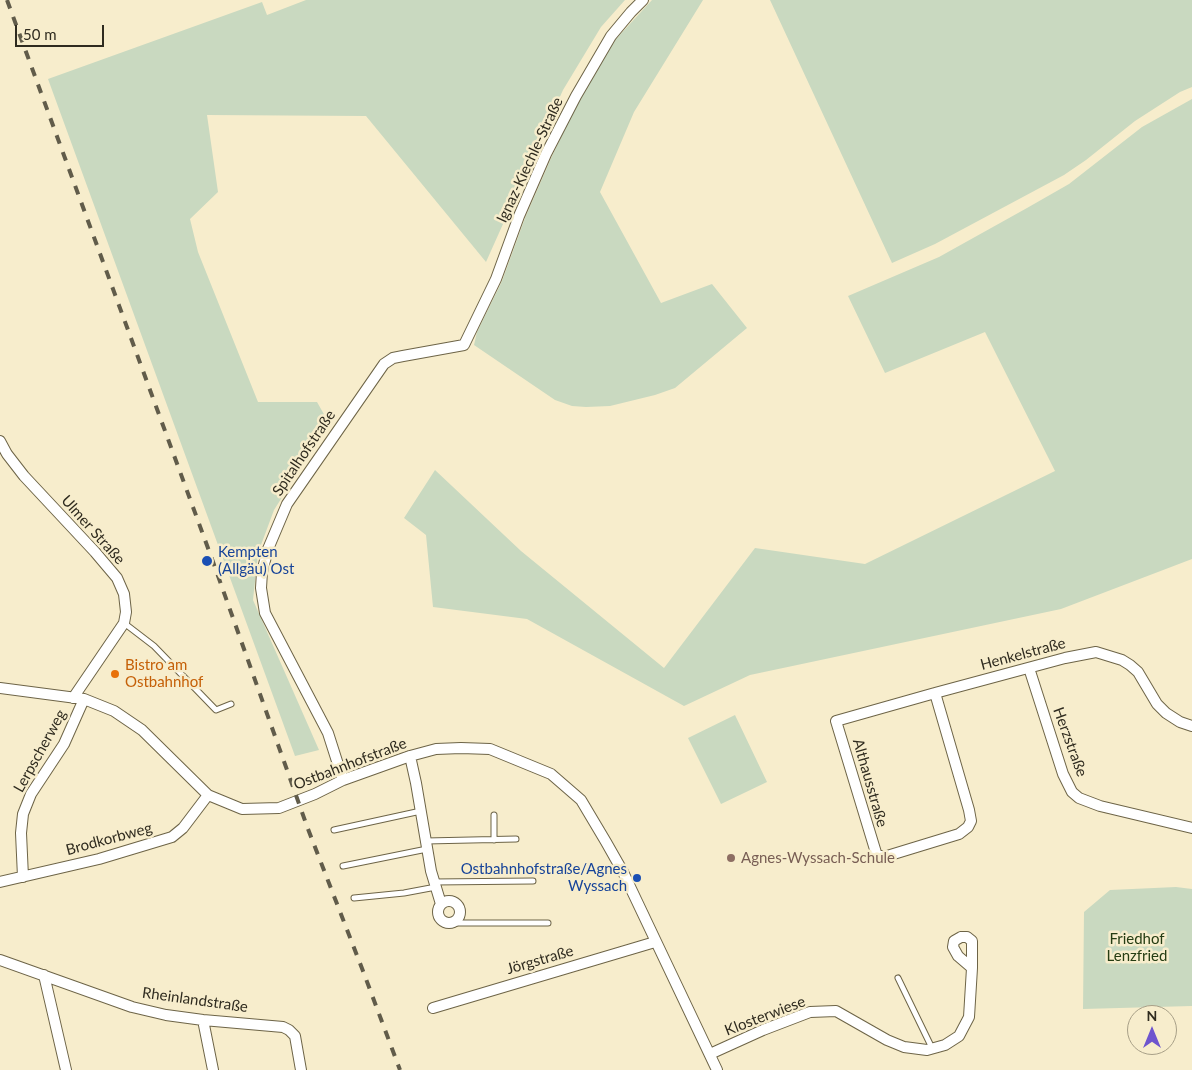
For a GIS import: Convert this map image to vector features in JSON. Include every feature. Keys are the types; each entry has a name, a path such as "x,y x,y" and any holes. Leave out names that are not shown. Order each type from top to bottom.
{"street":[{"name":"Ignaz-Kiechle-Straße","path":"464,345 496,279 519,216 554,137 612,36 643,0"},
{"name":"Spitalhofstraße","path":"343,780 328,733 265,613 261,588 262,572 268,549 287,504 384,364 393,358 464,345"},
{"name":"Ulmer Straße","path":"0,441 6,454 24,476 95,552 116,578 124,594 126,612 124,623"},
{"path":"73,698 124,623"},
{"name":"Henkelstraße","path":"836,721 1065,658 1096,652 1122,660 1138,672 1157,704 1166,713 1180,722 1192,726"},
{"name":"Herzstraße","path":"1029,668 1063,774 1072,792 1079,798 1100,806 1192,828"},
{"name":"Ostbahnhofstraße","path":"0,688 84,699 114,711 142,730 208,794 242,809 279,808 315,794 343,780 410,756 436,750 461,748 490,750 551,774 581,800 623,872 717,1070"},
{"name":"Althausstraße","path":"836,721 876,856 887,856 959,834 968,827 971,821 935,693"},
{"name":"Lerpscherweg","path":"22,877 21,833 24,814 31,794 64,744 84,699"},
{"path":"410,756 426,845 441,904"},
{"name":"Brodkorbweg","path":"0,882 99,859 172,837 183,828 208,794"},
{"path":"447,901 451,901 459,908 459,915 451,923 444,922 439,917 438,910 441,904 447,901"},
{"name":"Jörgstraße","path":"433,1008 655,942"},
{"name":"Rheinlandstraße","path":"0,960 132,1007 203,1020 272,1025 289,1030 295,1036 301,1070"},
{"name":"Klosterwiese","path":"710,1054 763,1030 806,1013 818,1011 836,1011 887,1040 904,1047 927,1050 945,1045 959,1036 969,1018 972,968"},
{"path":"44,975 66,1070"},
{"path":"203,1020 213,1070"}],"lane":[{"path":"124,623 154,646 216,710 231,704"},
{"path":"334,830 421,811"},
{"path":"494,816 494,840"},
{"path":"343,866 426,845 516,839"},
{"path":"354,898 404,893 435,885 533,881"},
{"path":"451,923 548,923"},
{"path":"898,978 933,1048"}],"green space":[{"path":"306,0 625,0 601,27 563,90 486,262 366,116 207,115 218,192 190,219 198,252 258,402 317,402 329,423 274,510 258,553 253,600 319,750 295,756 48,79 262,2 267,15"},
{"path":"652,0 703,0 634,112 600,192 661,303 712,284 747,328 675,388 610,406 572,406 555,400 474,345 477,332 502,281 525,218 580,98 616,39"},
{"path":"770,0 1192,0 1192,87 1180,92 1135,121 1064,175 935,244 892,263"},
{"path":"1192,99 1192,559 1061,609 750,675 684,706 527,619 433,607 426,535 404,518 435,470 521,551 664,668 755,548 865,564 1055,471 985,332 885,373 848,296 939,257 1069,184 1142,127"},
{"path":"735,715 767,782 721,804 688,738"},
{"name":"Friedhof Lenzfried","path":"1176,887 1192,889 1192,1006 1127,1005 1127,1008 1083,1009 1084,912 1110,890"}],"railway":[{"path":"7,0 212,559 308,829 400,1070"}],"place":[{"name":"Kempten (Allgäu) Ost","path":"207,561"},
{"name":"Bistro am Ostbahnhof","path":"115,674"},
{"name":"Agnes-Wyssach-Schule","path":"731,858"},
{"name":"Ostbahnhofstraße/Agnes Wyssach","path":"637,878"}]}
